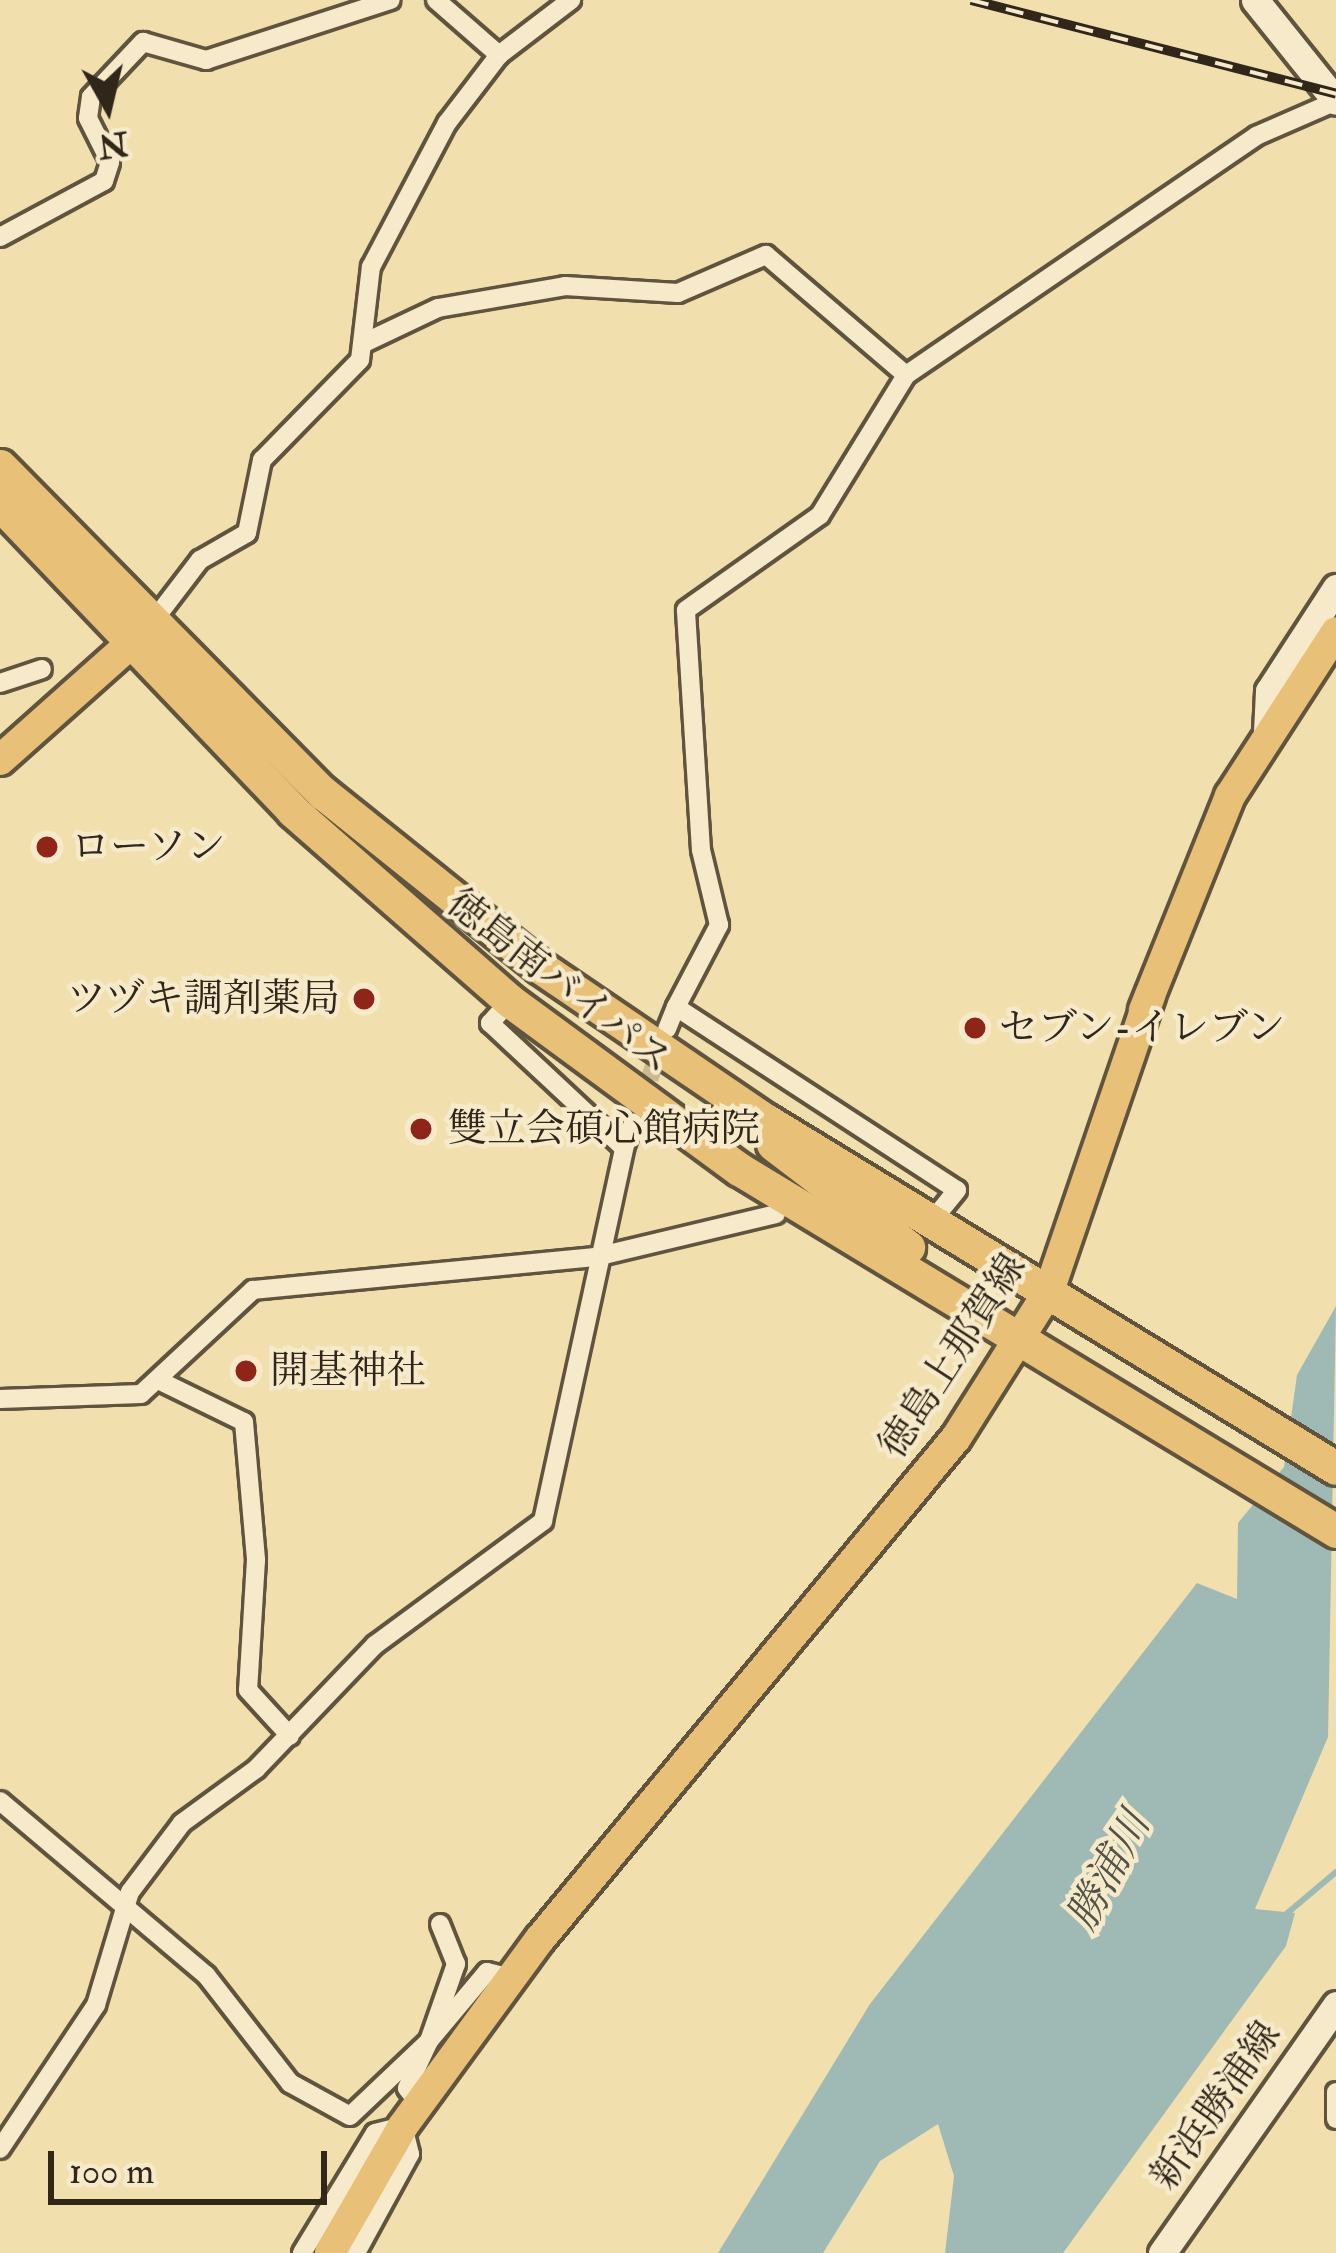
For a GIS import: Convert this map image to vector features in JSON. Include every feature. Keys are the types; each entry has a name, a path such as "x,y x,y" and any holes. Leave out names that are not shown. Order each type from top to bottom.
{"highway":[{"name":"徳島南バイパス","path":"0,466 293,811 510,1001 739,1169 1023,1332 1336,1531"},
{"name":"徳島南バイパス","path":"0,504 141,636 363,828 706,1082 1336,1468"},
{"path":"706,1082 852,1209 1023,1332"}],"main road":[{"path":"1256,0 1336,101"},
{"path":"1267,732 1269,691 1336,588"},
{"name":"徳島上那賀線","path":"329,2253 411,2114 511,1978 774,1650 956,1438 1051,1293 1150,996 1267,732 1336,632"},
{"path":"0,760 141,636"},
{"name":"新浜勝浦線","path":"1162,2253 1336,2006"}],"street":[{"path":"0,237 104,181 110,162 88,118 91,97 142,42 206,60 391,0"},
{"path":"436,0 499,55"},
{"path":"141,636 200,560 247,533 262,460 340,389 364,343 370,267 447,123 499,55 571,0"},
{"path":"668,1029 719,925 701,850 686,610 820,515 906,375 1256,136 1336,101"},
{"path":"364,343 438,308 565,286 678,292 766,255 906,375"},
{"path":"0,683 41,669"},
{"path":"510,1001 490,1023 624,1148"},
{"path":"676,1006 957,1190 932,1221"},
{"path":"0,2149 96,2005 124,1912 182,1823 290,1736 375,1645 543,1520 596,1256 633,1123"},
{"path":"0,1399 122,1400 160,1382 253,1290 596,1256 776,1214"},
{"path":"160,1382 244,1422 256,1560 248,1690 290,1736"},
{"path":"0,1801 124,1912 206,1975 290,2083 350,2116 429,2041 488,1972 511,1978"},
{"path":"356,2253 410,2154 407,2088 456,1964 440,1924"},
{"path":"1336,2092 1336,2120"},
{"path":"302,2253 375,2133 411,2114"}],"water":[{"name":"勝浦川","path":"1336,1306 1328,1737 1255,1909 1295,1913 1286,1946 1063,2253 945,2253 954,2176 938,2124 880,2161 823,2253 718,2253 870,2004 1197,1583 1237,1599 1238,1523 1284,1467 1297,1375"}],"waterway":[{"path":"1285,1915 1336,1872"}],"tunnel":[{"path":"640,1104 662,1045"}],"railway":[{"path":"971,0 1336,94"}],"place":[{"name":"ローソン","path":"47,847"},
{"name":"ツヅキ調剤薬局","path":"364,999"},
{"name":"セブン-イレブン","path":"975,1028"},
{"name":"雙立会碩心館病院","path":"421,1129"},
{"name":"開基神社","path":"246,1371"}]}
